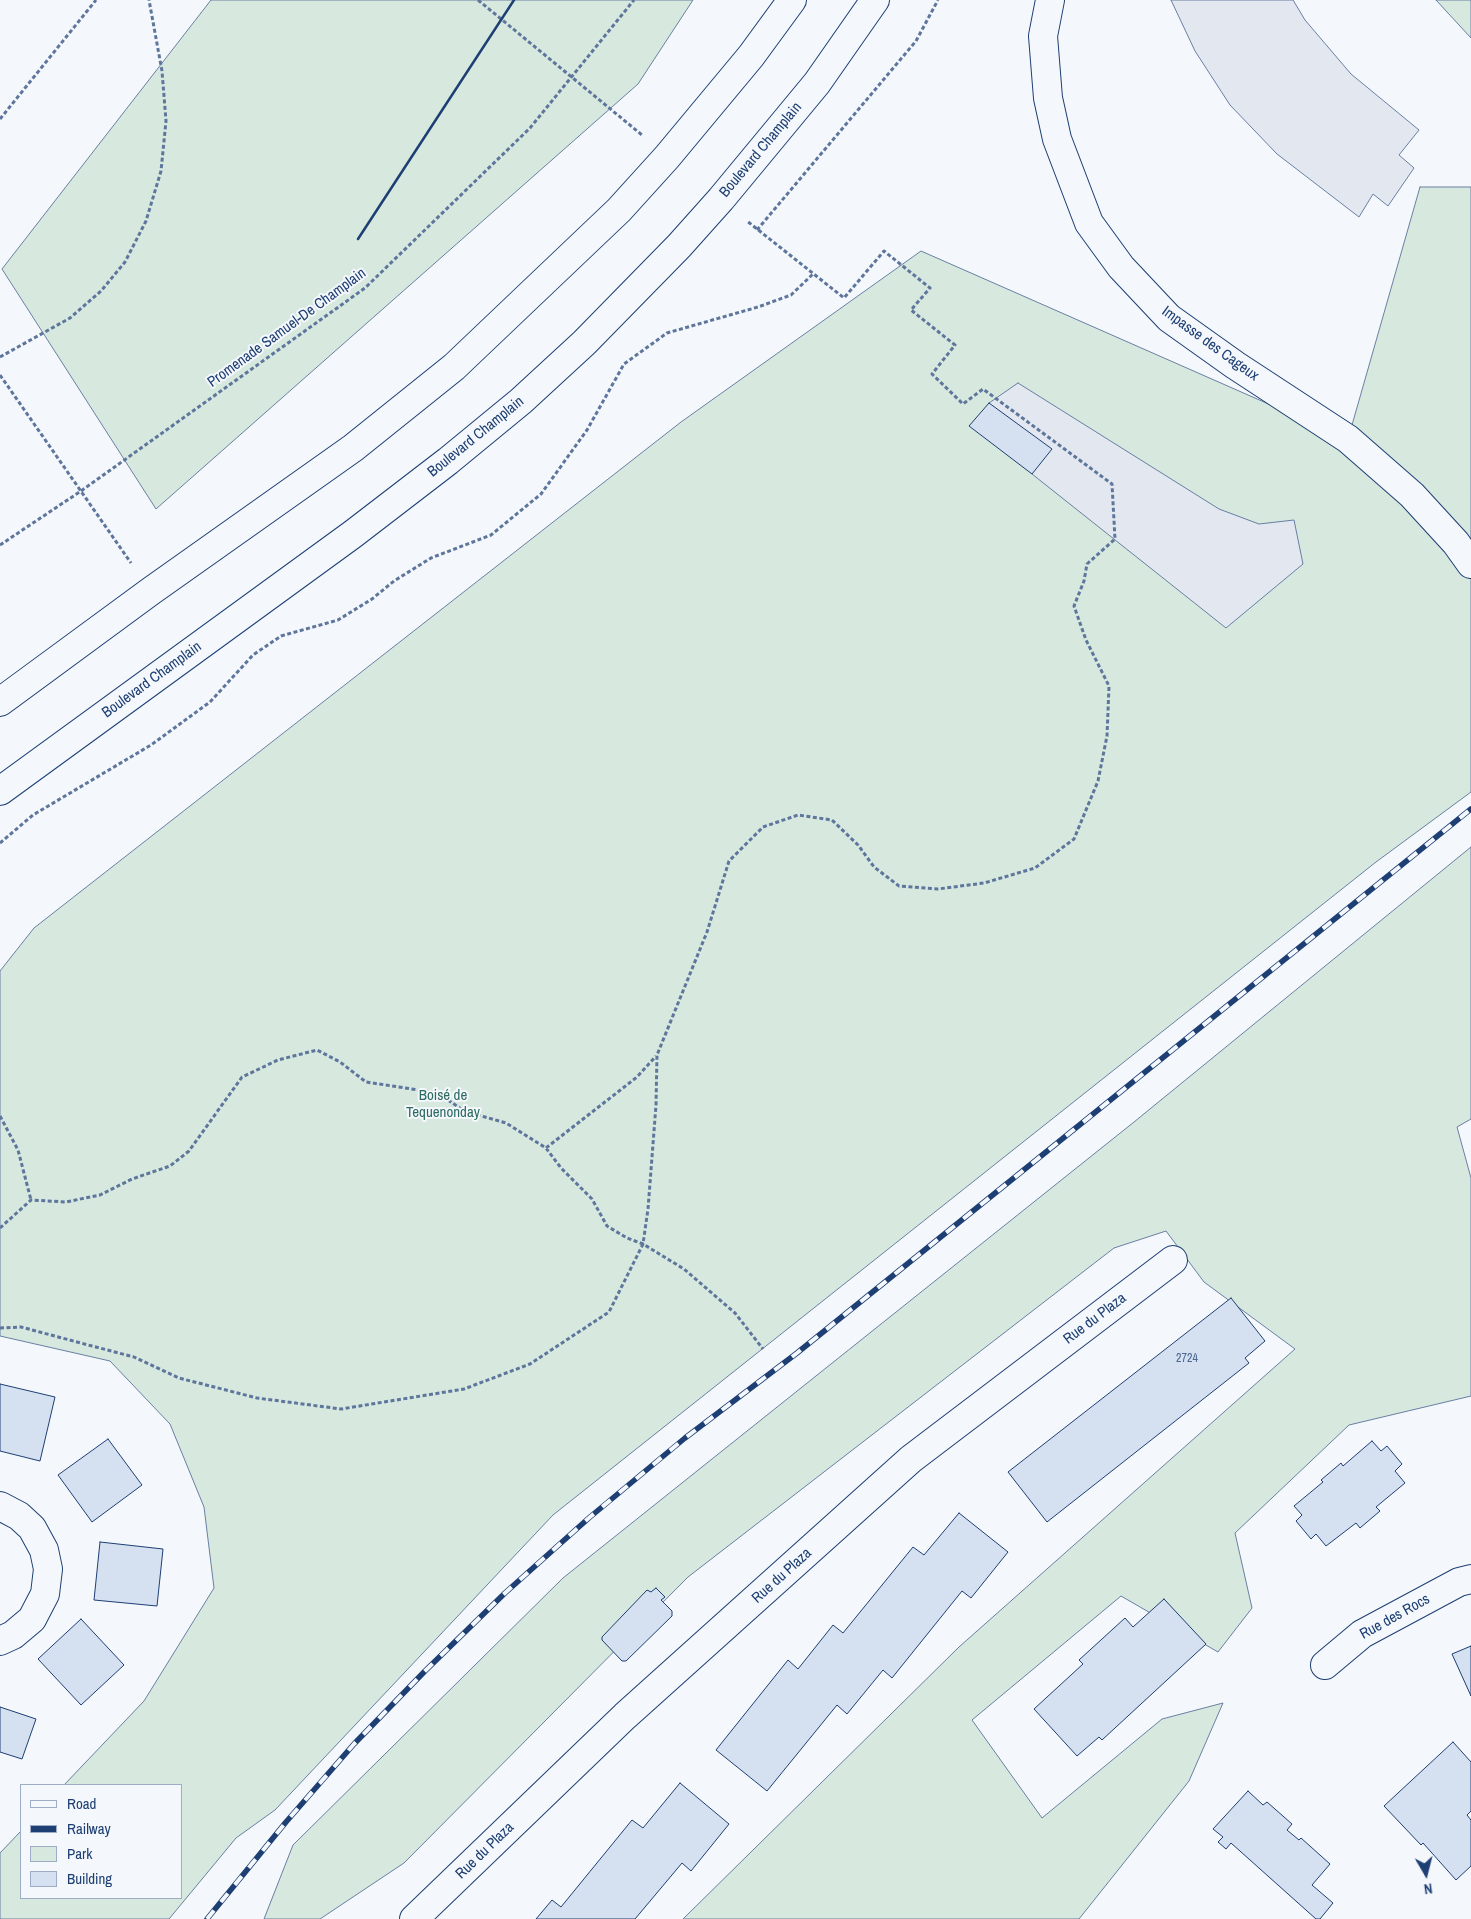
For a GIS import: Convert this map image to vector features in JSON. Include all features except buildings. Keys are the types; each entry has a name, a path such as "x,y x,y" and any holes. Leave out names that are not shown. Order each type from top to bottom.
{"main road":[{"path":"0,702 151,591 353,448 454,367 619,210 667,157 751,56 792,0"},
{"name":"Boulevard Champlain","path":"0,791 353,534 448,461 521,401 584,343 679,246 721,199 817,83 875,0"},
{"name":"Impasse des Cageux","path":"1050,0 1043,36 1048,98 1057,139 1088,223 1121,267 1169,318 1235,365 1348,439 1412,495 1456,543 1471,564"},
{"name":"Rue du Plaza","path":"414,1919 625,1716 911,1459 1173,1260"},
{"path":"0,1506 19,1516 32,1528 44,1550 48,1569 45,1594 32,1619 13,1635 0,1641"},
{"name":"Rue des Rocs","path":"1325,1665 1362,1634 1459,1582 1471,1579"}],"path":[{"path":"0,119 96,0"},
{"path":"0,357 70,318 101,291 125,262 146,221 161,171 166,121 162,71 149,0"},
{"name":"Promenade Samuel-De Champlain","path":"0,545 81,491 365,288 530,128 634,0"},
{"path":"757,230 916,42 938,0"},
{"path":"0,1328 21,1327 134,1357 179,1378 257,1398 341,1409 464,1390 530,1364 609,1312 643,1244 648,1209 656,1105 657,1056 707,932 729,862 763,827 798,816 832,820 858,845 874,867 899,886 938,889 984,882 1036,868 1074,839 1098,781 1107,736 1109,686 1086,640 1074,606 1084,581 1088,564 1114,539 1112,484 984,389 963,404 932,374 955,346 910,310 930,288 884,251 844,298"},
{"path":"0,843 33,814 151,745 210,702 253,655 280,636 338,620 372,599 394,581 432,558 491,535 541,494 587,430 624,364 667,333 758,307 791,295 813,274"},
{"path":"0,375 151,591"},
{"path":"0,1228 32,1200 66,1202 100,1195 132,1179 170,1166 188,1151 242,1077 278,1060 317,1050 340,1062 366,1082 438,1093 464,1111 506,1122 546,1148 561,1168 592,1199 607,1226 627,1238 643,1244 684,1269 735,1313 763,1349"},
{"path":"546,1148 637,1077 657,1056"},
{"path":"0,1116 18,1150 32,1200"}],"green space":[{"path":"211,0 693,0 638,84 156,509 2,269"},
{"path":"1436,0 1471,0 1471,38"},
{"name":"Boisé de Tequenonday","path":"1420,187 1471,187 1471,792 1376,862 553,1515 275,1810 236,1838 169,1919 0,1919 0,1853 20,1832 20,1899 182,1899 182,1784 65,1784 144,1701 214,1588 204,1507 170,1424 110,1361 0,1336 0,971 34,928 681,422 921,251 1348,439"},
{"path":"1471,847 1471,1119 1457,1127 1471,1178 1471,1396 1349,1425 1235,1533 1252,1608 1218,1652 1121,1596 972,1720 1042,1818 1162,1719 1223,1703 1189,1781 1079,1919 683,1919 959,1647 1295,1349 1204,1282 1166,1231 1114,1248 688,1577 404,1863 320,1919 264,1919 293,1845 563,1578 1134,1122"}],"shaded area":[{"path":"1171,0 1293,0 1305,20 1351,74 1419,130 1399,155 1414,168 1388,206 1373,194 1359,217 1277,154 1230,105 1195,51"},
{"path":"1018,383 1219,509 1259,524 1294,520 1303,564 1226,628 1032,474 989,403"}],"railway":[{"path":"207,1919 286,1822 354,1744 505,1593 590,1517 685,1438 797,1353 1471,809"}],"wall":[{"path":"358,239 514,0"}]}
